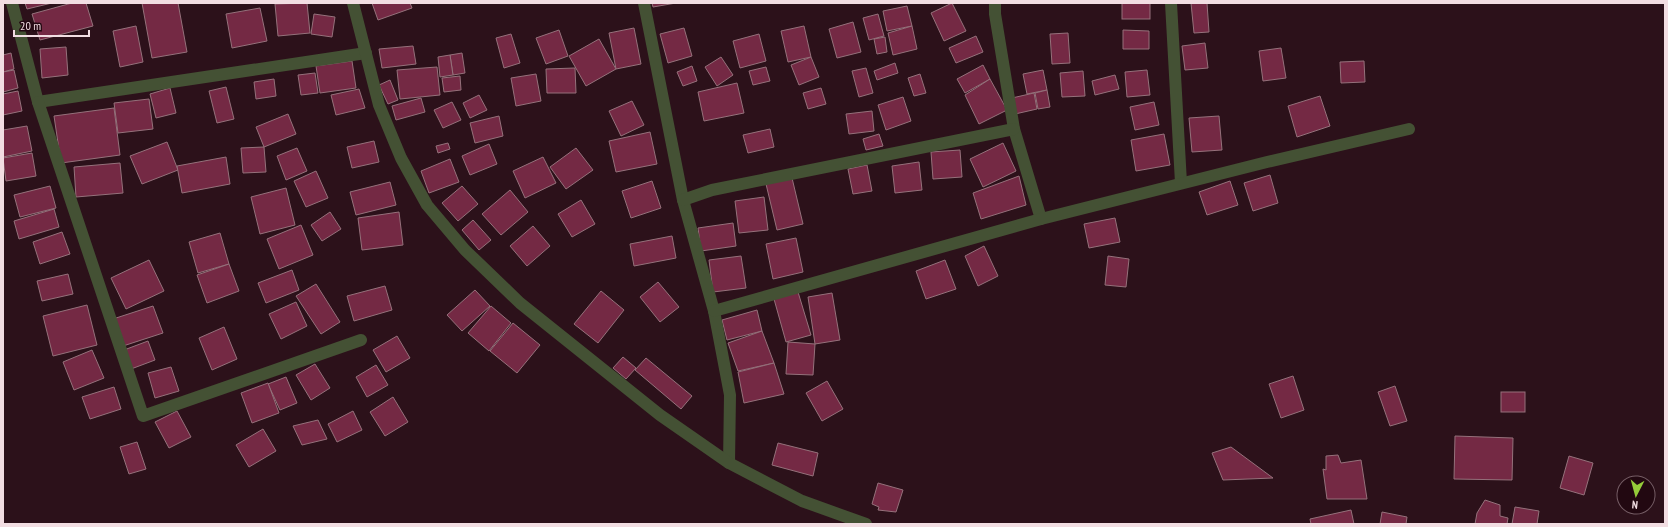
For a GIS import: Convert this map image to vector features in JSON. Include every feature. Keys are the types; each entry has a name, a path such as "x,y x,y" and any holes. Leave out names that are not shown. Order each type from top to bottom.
{"street":[{"path":"12,3 38,102 142,416 361,340"},
{"path":"353,3 379,105 401,158 427,205 465,250 520,304 660,415 730,463 802,501 866,524"},
{"path":"644,3 683,200 714,311 730,395 730,463"},
{"path":"995,3 995,14 1014,129 1041,219"},
{"path":"1171,3 1181,183"},
{"path":"38,102 366,53"},
{"path":"683,200 712,190 1014,129"},
{"path":"714,311 1041,219 1181,183 1409,129"}],"building":[{"path":"25,3 52,3 27,9"},
{"path":"72,3 86,3 93,26 40,40 32,14"},
{"path":"142,3 178,3 187,52 152,58"},
{"path":"307,3 310,33 278,36 275,4"},
{"path":"372,3 410,3 412,8 378,20"},
{"path":"652,3 676,3 653,7"},
{"path":"952,3 966,31 944,41 931,13"},
{"path":"1122,3 1150,3 1150,19 1122,19"},
{"path":"1191,3 1207,3 1209,32 1194,33"},
{"path":"907,6 912,26 887,31 883,11"},
{"path":"260,8 267,41 232,48 226,14"},
{"path":"314,14 335,17 332,37 311,34"},
{"path":"878,14 884,36 869,40 863,18"},
{"path":"853,22 861,52 837,58 829,29"},
{"path":"136,26 143,62 120,67 113,31"},
{"path":"804,26 811,57 788,62 781,31"},
{"path":"912,26 917,49 893,55 888,33"},
{"path":"634,28 641,64 616,69 609,33"},
{"path":"684,28 692,56 668,63 660,34"},
{"path":"559,30 568,56 546,64 536,38"},
{"path":"1123,30 1149,31 1149,49 1123,49"},
{"path":"1068,33 1070,63 1052,64 1050,34"},
{"path":"511,34 520,63 504,68 496,38"},
{"path":"759,34 766,61 740,68 733,41"},
{"path":"976,36 983,52 956,63 949,48"},
{"path":"885,37 887,52 877,54 874,39"},
{"path":"599,39 616,69 586,86 569,56"},
{"path":"1205,43 1208,68 1185,70 1182,46"},
{"path":"413,46 416,64 382,68 379,49"},
{"path":"66,47 68,75 42,78 40,49"},
{"path":"1281,48 1286,78 1263,81 1259,51"},
{"path":"11,53 14,69 3,72 3,55"},
{"path":"462,53 465,73 453,75 450,55"},
{"path":"450,55 453,75 440,77 438,57"},
{"path":"721,57 733,75 717,86 705,67"},
{"path":"811,57 819,77 799,85 791,65"},
{"path":"352,61 356,88 320,93 316,66"},
{"path":"1364,61 1365,82 1341,83 1340,62"},
{"path":"895,63 898,73 877,80 874,71"},
{"path":"983,65 990,79 965,93 957,79"},
{"path":"692,66 697,81 683,86 677,72"},
{"path":"437,67 440,95 400,99 397,70"},
{"path":"766,67 770,81 753,85 749,71"},
{"path":"575,68 576,93 547,93 546,69"},
{"path":"866,68 873,93 859,97 852,71"},
{"path":"14,70 18,88 3,92 3,72"},
{"path":"1043,70 1047,90 1027,94 1023,74"},
{"path":"1147,70 1150,95 1127,97 1125,72"},
{"path":"1083,71 1085,96 1062,97 1060,73"},
{"path":"315,73 318,93 301,95 298,75"},
{"path":"536,74 541,101 516,106 511,78"},
{"path":"920,74 926,93 914,96 908,78"},
{"path":"1115,75 1119,89 1095,95 1092,81"},
{"path":"460,76 461,90 444,92 442,78"},
{"path":"274,79 276,96 256,99 254,82"},
{"path":"990,79 1007,110 979,124 965,95"},
{"path":"390,80 398,100 388,104 379,85"},
{"path":"737,83 744,113 704,121 698,92"},
{"path":"226,87 234,119 217,123 209,91"},
{"path":"170,88 176,113 156,118 150,94"},
{"path":"821,88 826,104 808,109 803,93"},
{"path":"359,89 365,108 336,115 331,95"},
{"path":"1047,90 1050,107 1038,109 1035,93"},
{"path":"18,91 22,111 3,115 3,94"},
{"path":"1034,93 1037,109 1015,114 1012,98"},
{"path":"479,95 487,110 470,118 463,103"},
{"path":"1320,96 1330,126 1297,137 1288,106"},
{"path":"903,97 911,121 886,130 878,105"},
{"path":"421,98 425,112 396,120 392,106"},
{"path":"149,99 153,129 118,133 114,103"},
{"path":"632,101 644,125 621,136 609,111"},
{"path":"452,102 461,120 443,128 434,110"},
{"path":"1154,102 1159,125 1135,130 1130,107"},
{"path":"114,108 120,155 61,163 54,116"},
{"path":"872,111 874,131 849,134 846,114"},
{"path":"288,114 296,134 264,147 256,127"},
{"path":"499,116 503,136 475,143 470,123"},
{"path":"1219,116 1222,150 1192,152 1189,118"},
{"path":"27,126 32,151 3,157 3,130"},
{"path":"770,129 774,147 748,153 743,135"},
{"path":"650,132 657,164 616,172 609,141"},
{"path":"879,134 883,146 866,150 863,139"},
{"path":"1164,134 1170,165 1136,171 1131,140"},
{"path":"374,141 379,162 352,168 347,147"},
{"path":"167,142 178,170 142,184 130,156"},
{"path":"448,143 450,149 438,153 436,146"},
{"path":"1003,143 1016,171 983,187 970,159"},
{"path":"489,144 497,164 470,175 462,156"},
{"path":"264,147 266,172 243,173 241,148"},
{"path":"297,148 307,171 286,180 277,156"},
{"path":"576,148 593,170 566,189 550,167"},
{"path":"960,150 962,177 933,179 931,152"},
{"path":"32,153 36,176 6,181 3,158"},
{"path":"226,157 230,184 182,193 177,166"},
{"path":"543,157 556,183 525,198 513,171"},
{"path":"450,159 459,182 429,193 421,171"},
{"path":"919,162 922,190 895,193 892,166"},
{"path":"120,163 123,193 76,197 74,167"},
{"path":"867,165 872,191 853,194 848,169"},
{"path":"316,171 328,198 306,207 294,181"},
{"path":"1270,175 1278,203 1253,211 1244,183"},
{"path":"1019,176 1026,205 981,219 973,193"},
{"path":"792,178 803,224 777,230 766,184"},
{"path":"652,181 661,208 631,218 622,191"},
{"path":"1230,181 1238,205 1207,215 1199,192"},
{"path":"390,182 396,205 356,215 350,192"},
{"path":"50,186 56,208 20,217 14,195"},
{"path":"462,186 478,204 458,221 442,203"},
{"path":"286,188 295,225 260,234 251,197"},
{"path":"510,190 528,212 501,235 482,214"},
{"path":"764,197 768,230 739,233 735,201"},
{"path":"581,200 595,224 572,237 558,214"},
{"path":"54,209 59,227 19,239 14,221"},
{"path":"330,212 341,229 322,241 311,225"},
{"path":"399,212 403,245 362,250 358,218"},
{"path":"1115,218 1120,242 1089,248 1084,224"},
{"path":"473,220 491,240 479,250 462,230"},
{"path":"733,223 736,246 701,251 698,228"},
{"path":"301,225 313,255 279,269 267,239"},
{"path":"533,226 550,246 527,266 510,246"},
{"path":"62,232 70,254 40,264 33,242"},
{"path":"220,233 229,264 198,273 189,242"},
{"path":"672,236 676,258 634,266 630,244"},
{"path":"796,238 803,272 773,279 766,244"},
{"path":"984,246 998,276 978,286 965,256"},
{"path":"741,256 746,288 713,292 709,260"},
{"path":"1108,256 1129,259 1126,287 1105,285"},
{"path":"149,260 164,291 126,309 111,278"},
{"path":"945,260 956,289 926,299 916,271"},
{"path":"229,264 239,291 207,303 197,275"},
{"path":"292,270 299,290 266,303 258,283"},
{"path":"68,274 73,294 42,301 37,281"},
{"path":"658,282 679,307 660,322 640,297"},
{"path":"316,284 340,322 321,334 296,296"},
{"path":"385,286 392,310 354,321 347,296"},
{"path":"475,290 490,306 462,331 447,315"},
{"path":"601,291 624,310 598,343 574,324"},
{"path":"798,292 811,335 786,342 774,299"},
{"path":"832,293 840,340 815,344 808,297"},
{"path":"296,302 307,326 281,339 269,314"},
{"path":"87,305 97,345 53,356 43,316"},
{"path":"153,306 163,333 123,346 113,319"},
{"path":"491,306 511,323 489,351 468,333"},
{"path":"757,310 762,331 727,340 722,320"},
{"path":"513,323 540,345 517,373 490,351"},
{"path":"224,327 237,359 212,370 199,338"},
{"path":"762,331 774,363 738,371 728,343"},
{"path":"397,336 410,358 386,372 373,350"},
{"path":"148,341 155,360 131,369 124,350"},
{"path":"788,342 815,344 813,375 786,374"},
{"path":"92,350 104,378 74,390 63,362"},
{"path":"623,357 636,368 626,379 613,368"},
{"path":"646,358 692,396 681,409 635,370"},
{"path":"774,363 784,394 744,403 738,372"},
{"path":"315,364 330,388 311,400 296,375"},
{"path":"376,365 388,385 367,397 356,377"},
{"path":"171,367 179,391 155,398 148,373"},
{"path":"1293,376 1304,410 1281,418 1269,384"},
{"path":"286,377 297,403 280,410 268,384"},
{"path":"827,381 843,409 822,421 806,393"},
{"path":"268,383 279,413 252,423 241,393"},
{"path":"1395,386 1407,421 1390,426 1378,392"},
{"path":"114,387 121,409 90,419 82,397"},
{"path":"1501,392 1525,392 1525,412 1501,412"},
{"path":"393,397 408,422 385,436 370,412"},
{"path":"177,411 191,437 169,448 155,422"},
{"path":"353,411 362,430 337,442 328,424"},
{"path":"318,420 327,439 302,445 293,426"},
{"path":"263,429 276,451 249,467 236,445"},
{"path":"1455,436 1513,438 1512,480 1454,479"},
{"path":"137,442 146,469 129,474 120,447"},
{"path":"778,443 818,453 813,476 772,465"},
{"path":"1231,447 1273,478 1223,480 1212,453"},
{"path":"1338,455 1341,463 1361,460 1367,499 1327,499 1323,469 1326,470 1326,456"},
{"path":"1569,456 1593,463 1584,495 1560,488"},
{"path":"878,483 903,490 896,512 878,510 879,507 872,504"},
{"path":"1485,500 1500,505 1500,516 1508,518 1507,524 1475,524 1477,513"},
{"path":"1515,507 1539,511 1537,524 1512,524"},
{"path":"1351,510 1354,524 1311,524 1310,519"},
{"path":"1382,512 1407,517 1406,524 1380,524"}]}
